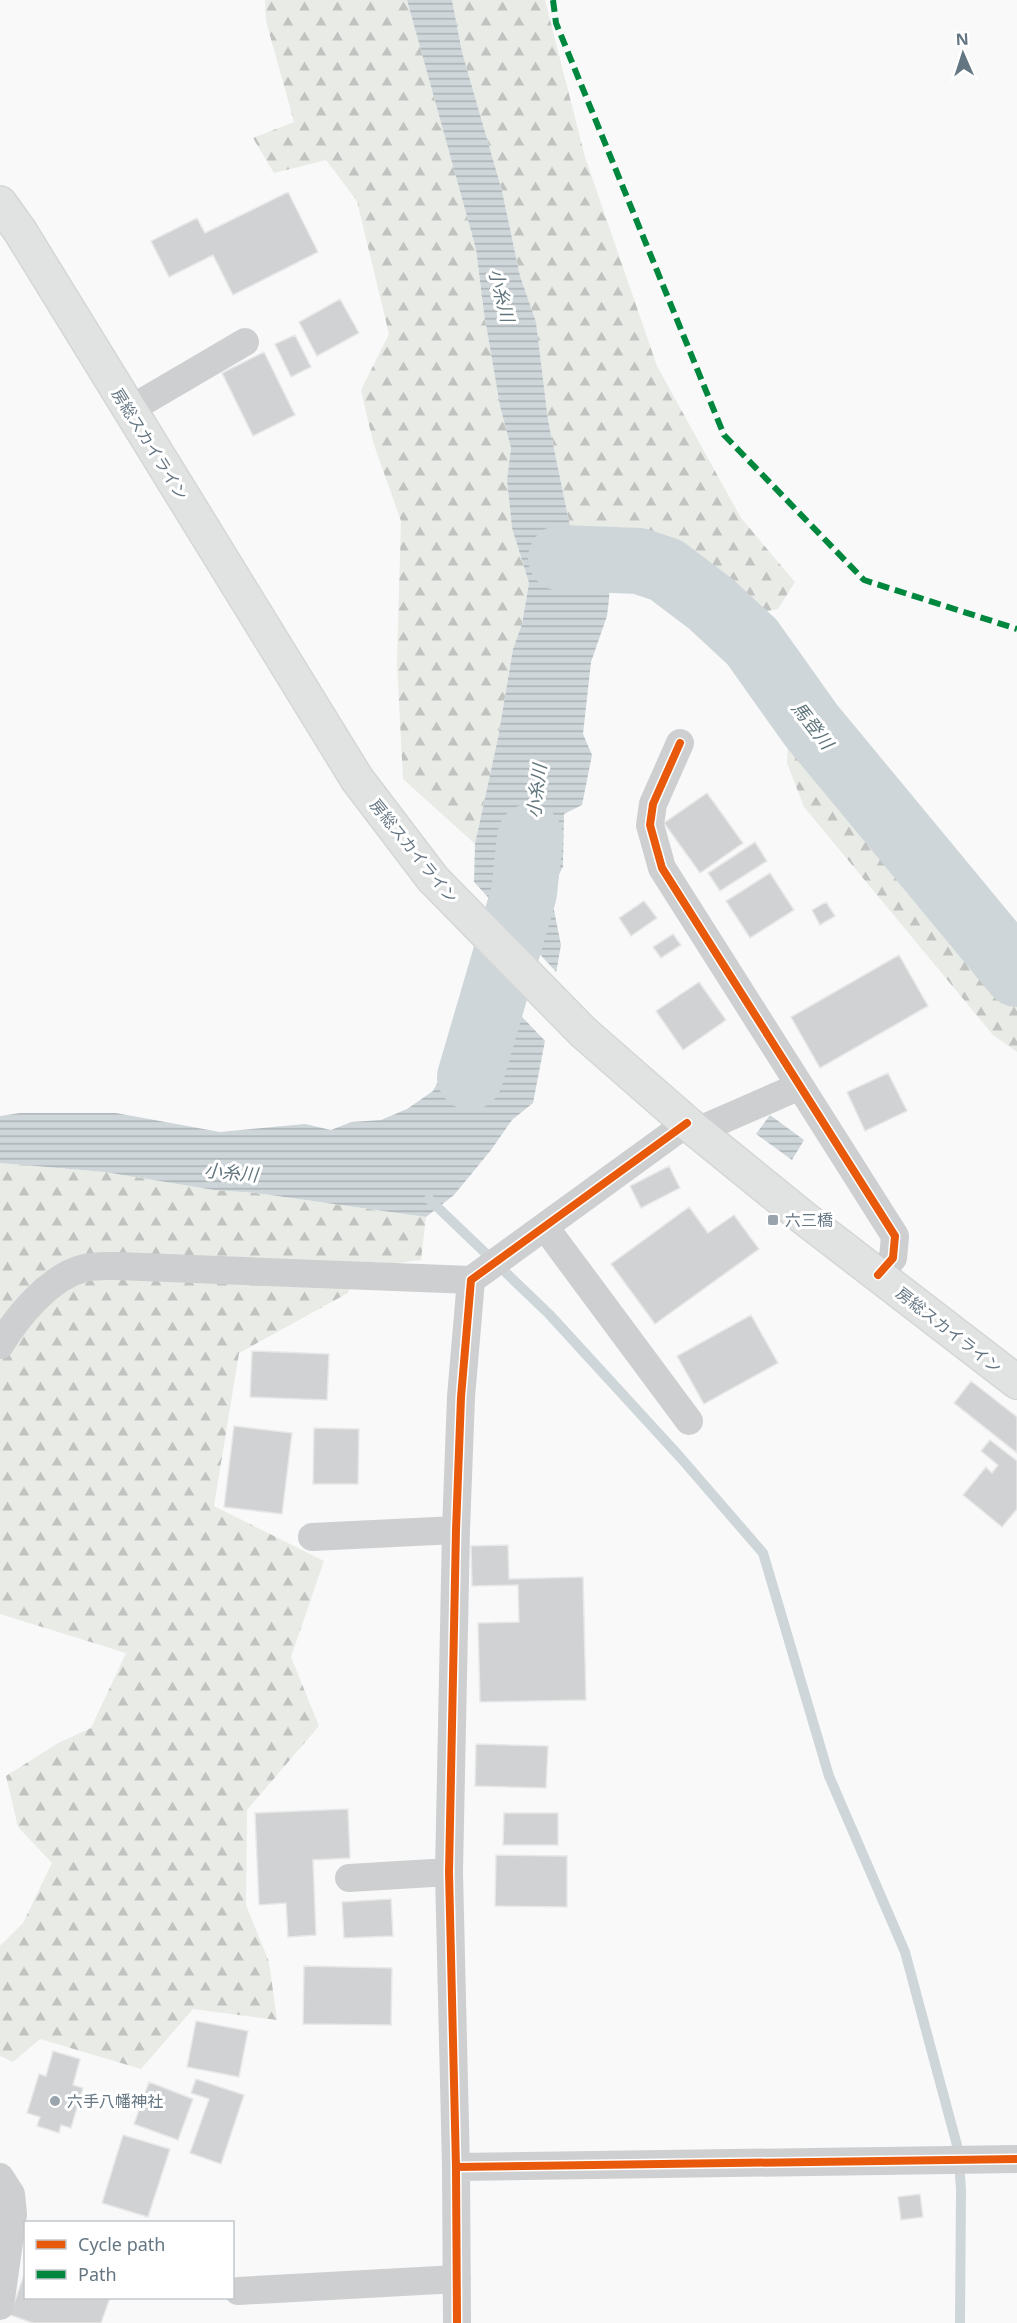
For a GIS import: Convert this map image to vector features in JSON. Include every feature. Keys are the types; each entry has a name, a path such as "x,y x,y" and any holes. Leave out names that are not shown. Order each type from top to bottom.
{"main road":[{"name":"房総スカイライン","path":"0,203 20,231 357,779 433,879 583,1032 692,1127 1017,1382"}],"street":[{"path":"129,410 245,342"},
{"path":"680,743 653,804 650,825 662,868 895,1236 896,1246 893,1258 878,1275"},
{"path":"0,1345 12,1324 55,1281 85,1268 118,1266 476,1277 539,1231 692,1127 800,1086"},
{"path":"539,1231 689,1420"},
{"path":"457,2323 449,1872 461,1397 476,1277"},
{"path":"312,1537 456,1530"},
{"path":"349,1878 449,1872"},
{"path":"456,2167 1017,2159"},
{"path":"0,2177 11,2194 13,2214 0,2306"},
{"path":"238,2291 457,2279"}],"green space":[{"path":"265,0 407,0 476,249 500,406 511,448 507,480 512,528 529,583 522,624 513,649 498,738 475,844 403,779 397,663 401,521 373,442 361,390 389,334 357,201 326,160 274,173 253,138 294,122 266,21"},
{"path":"452,0 545,0 585,157 657,366 741,518 795,582 778,609 749,615 703,564 629,560 608,556 600,543 583,545 570,526 548,420 536,322 520,276 502,191 462,52"},
{"path":"789,723 929,908 1017,987 1017,1052 993,1035 804,807 787,763"},
{"path":"0,1163 105,1172 214,1190 256,1193 426,1217 421,1260 358,1268 348,1293 239,1353 214,1506 324,1561 291,1657 319,1726 247,1810 246,1905 269,1962 277,2020 193,2009 141,2069 40,2039 13,2062 0,2056 0,1946 23,1923 52,1863 18,1827 6,1776 58,1743 91,1728 126,1653 0,1614"}],"water":[{"path":"407,0 452,0 462,52 502,191 520,276 536,322 548,420 570,526 583,545 600,543 611,560 607,616 591,662 583,734 592,755 582,805 564,814 563,867 550,890 561,945 556,973 474,882 475,844 498,738 513,649 522,624 529,583 512,528 507,480 511,448 500,406 476,249"},
{"path":"474,966 545,1041 533,1103 512,1120 454,1195 426,1217 256,1193 214,1190 105,1172 0,1163 0,1116 20,1113 116,1113 220,1132 305,1124 331,1130 351,1122 381,1120 407,1109 433,1091 444,1071 443,1055 452,1043 463,1018"},
{"path":"770,1115 804,1140 792,1160 756,1134"}],"pier":[{"path":"471,879 558,975 554,975 472,884"}],"building":[{"path":"288,192 318,252 233,295 213,255 169,277 151,241 197,218 205,233"},
{"path":"340,299 359,333 317,356 299,322"},
{"path":"295,335 311,367 291,377 275,344"},
{"path":"264,352 295,415 253,436 222,373"},
{"path":"707,793 743,843 700,873 664,823"},
{"path":"755,842 767,861 720,891 708,873"},
{"path":"770,873 794,910 750,938 726,901"},
{"path":"644,901 657,918 631,936 619,918"},
{"path":"826,902 835,916 820,925 812,910"},
{"path":"673,934 681,945 661,958 653,947"},
{"path":"899,955 928,1006 820,1068 791,1017"},
{"path":"699,982 726,1020 683,1050 656,1011"},
{"path":"888,1073 907,1111 865,1131 847,1092"},
{"path":"669,1166 680,1188 641,1208 630,1186"},
{"path":"689,1207 708,1233 734,1215 759,1249 655,1324 611,1264"},
{"path":"751,1315 778,1363 704,1404 677,1356"},
{"path":"252,1351 329,1354 327,1400 250,1397"},
{"path":"971,1381 1017,1417 1017,1453 954,1403"},
{"path":"234,1426 292,1433 282,1514 224,1507"},
{"path":"314,1428 359,1429 358,1484 313,1484"},
{"path":"990,1440 1017,1461 1017,1509 1002,1527 963,1495 986,1467 992,1473 998,1465 981,1451"},
{"path":"508,1545 509,1579 583,1577 586,1700 480,1702 478,1623 519,1622 518,1585 472,1586 471,1546"},
{"path":"476,1744 548,1746 546,1788 475,1786"},
{"path":"348,1809 350,1858 313,1860 316,1935 288,1937 286,1903 259,1905 255,1813"},
{"path":"504,1813 558,1813 558,1845 503,1845"},
{"path":"496,1855 567,1856 567,1907 495,1906"},
{"path":"391,1899 393,1936 344,1938 342,1902"},
{"path":"304,1966 392,1968 391,2025 303,2024"},
{"path":"196,2021 248,2031 239,2077 187,2067"},
{"name":"六手八幡神社","path":"53,2051 80,2059 73,2085 83,2088 71,2128 61,2125 59,2133 37,2126 40,2117 27,2113 39,2074 46,2076"},
{"path":"196,2079 244,2095 221,2164 190,2153 209,2099 191,2093"},
{"path":"149,2082 193,2099 178,2140 134,2124"},
{"path":"123,2135 170,2149 148,2217 102,2203"},
{"path":"920,2194 923,2217 901,2220 898,2197"},
{"path":"24,2275 24,2299 110,2299 101,2323 33,2323 10,2315"}],"waterway":[{"name":"馬登川","path":"561,558 639,561 666,570 711,604 752,642 811,725 1017,974"},
{"name":"小糸川","path":"470,1077 524,893 530,837"},
{"path":"429,1199 549,1314 680,1457 763,1553 829,1776 905,1952 958,2149 961,2189 960,2323"}],"marked path":[{"path":"553,0 556,23 724,435 864,580 1017,629"}],"cycle path":[{"path":"680,743 653,804 650,825 662,868 895,1236 893,1258 878,1275"},
{"path":"457,2323 449,1872 456,1530 461,1397 471,1280 687,1123"},
{"path":"456,2167 1017,2159"}],"place":[{"name":"六三橋","path":"773,1220"},
{"name":"六手八幡神社","path":"55,2101"}]}
